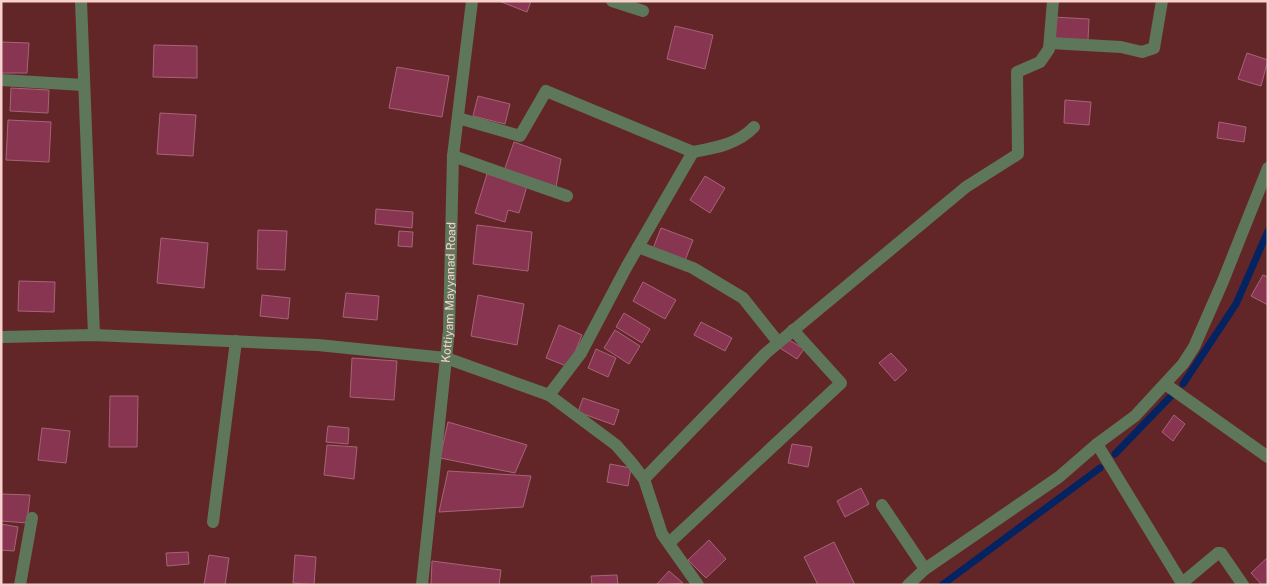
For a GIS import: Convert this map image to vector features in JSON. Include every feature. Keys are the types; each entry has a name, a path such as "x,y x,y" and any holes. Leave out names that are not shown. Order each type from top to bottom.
{"street":[{"path":"81,1 94,335"},
{"name":"Kottiyam Mayyanad Road","path":"422,585 446,358 453,156 472,1"},
{"path":"612,1 643,11"},
{"path":"644,479 778,342 966,187 1018,154 1017,72 1040,62 1046,55 1050,43 1053,1"},
{"path":"1050,43 1121,47 1142,52 1154,48 1162,1"},
{"path":"1,80 83,85"},
{"path":"458,118 520,136 546,91 693,152 713,148 744,137 754,127"},
{"path":"549,395 582,353 638,247 693,152"},
{"path":"453,156 568,196"},
{"path":"912,584 926,569 1059,477 1096,444 1135,416 1183,364 1194,347 1268,168"},
{"path":"638,247 693,268 743,298 778,342"},
{"path":"669,543 841,383 793,330"},
{"path":"1,337 94,335 236,341 318,345 446,358 549,395 616,445 644,479 655,516 669,543 698,585"},
{"path":"213,522 236,341"},
{"path":"1164,384 1268,457"},
{"path":"1096,444 1182,584 1218,553 1221,553 1243,585"},
{"path":"882,505 926,569"},
{"path":"20,585 32,518"}],"building":[{"path":"499,1 531,1 527,12"},
{"path":"1053,17 1089,19 1088,40 1052,38"},
{"path":"675,26 713,35 705,69 667,59"},
{"path":"1,42 29,43 27,73 1,73"},
{"path":"154,45 197,46 197,78 153,77"},
{"path":"1247,53 1268,60 1261,86 1238,79"},
{"path":"397,67 449,76 442,117 389,108"},
{"path":"11,88 49,90 48,113 10,111"},
{"path":"478,96 510,104 505,124 473,116"},
{"path":"1065,100 1091,102 1089,125 1064,123"},
{"path":"160,113 196,115 193,156 157,154"},
{"path":"8,120 51,122 49,162 6,160"},
{"path":"1219,122 1246,127 1244,142 1217,138"},
{"path":"514,142 561,159 556,187 504,171"},
{"path":"487,174 527,186 519,213 508,210 505,222 475,213"},
{"path":"705,176 725,188 710,213 690,200"},
{"path":"376,209 413,212 412,228 375,224"},
{"path":"477,225 532,232 528,271 473,264"},
{"path":"661,228 693,240 684,263 652,251"},
{"path":"258,230 287,231 285,270 257,269"},
{"path":"399,231 413,232 412,247 398,246"},
{"path":"161,238 208,243 204,288 157,283"},
{"path":"1263,275 1268,277 1268,305 1251,296"},
{"path":"19,281 55,282 54,312 18,311"},
{"path":"643,282 676,300 665,319 633,301"},
{"path":"346,293 379,296 377,320 343,317"},
{"path":"262,295 290,298 288,319 260,316"},
{"path":"478,295 524,304 517,345 471,336"},
{"path":"624,313 650,329 642,343 616,327"},
{"path":"701,322 732,338 725,351 694,335"},
{"path":"559,325 582,335 569,367 546,358"},
{"path":"615,330 640,346 629,364 604,348"},
{"path":"786,338 804,349 797,359 780,348"},
{"path":"596,349 616,358 608,377 588,368"},
{"path":"891,353 907,370 895,381 879,363"},
{"path":"352,358 397,361 394,400 350,397"},
{"path":"110,396 138,396 137,447 109,447"},
{"path":"583,398 619,410 614,425 578,412"},
{"path":"1174,415 1185,424 1173,441 1162,432"},
{"path":"448,422 527,445 515,473 440,458"},
{"path":"328,426 349,428 348,444 326,442"},
{"path":"42,428 70,431 66,463 38,460"},
{"path":"792,444 812,447 808,467 788,463"},
{"path":"327,445 357,447 354,479 324,475"},
{"path":"610,464 631,468 628,486 607,482"},
{"path":"448,471 531,476 523,507 439,512"},
{"path":"861,488 869,504 845,517 837,501"},
{"path":"1,494 30,495 27,523 1,521"},
{"path":"1,524 18,527 14,551 1,550"},
{"path":"709,540 726,559 706,578 688,560"},
{"path":"834,542 855,585 818,585 804,557"},
{"path":"188,552 189,564 167,566 166,553"},
{"path":"209,555 229,558 225,585 204,585"},
{"path":"295,555 316,557 314,585 293,583"},
{"path":"1268,557 1268,585 1262,585 1251,573"},
{"path":"432,561 501,570 499,585 431,585"},
{"path":"669,571 683,583 656,585"},
{"path":"617,575 618,585 592,585 591,576"}],"waterway":[{"path":"1183,384 1236,304 1268,231"},
{"path":"1115,454 1172,395"},
{"path":"942,585 1100,468"}]}
